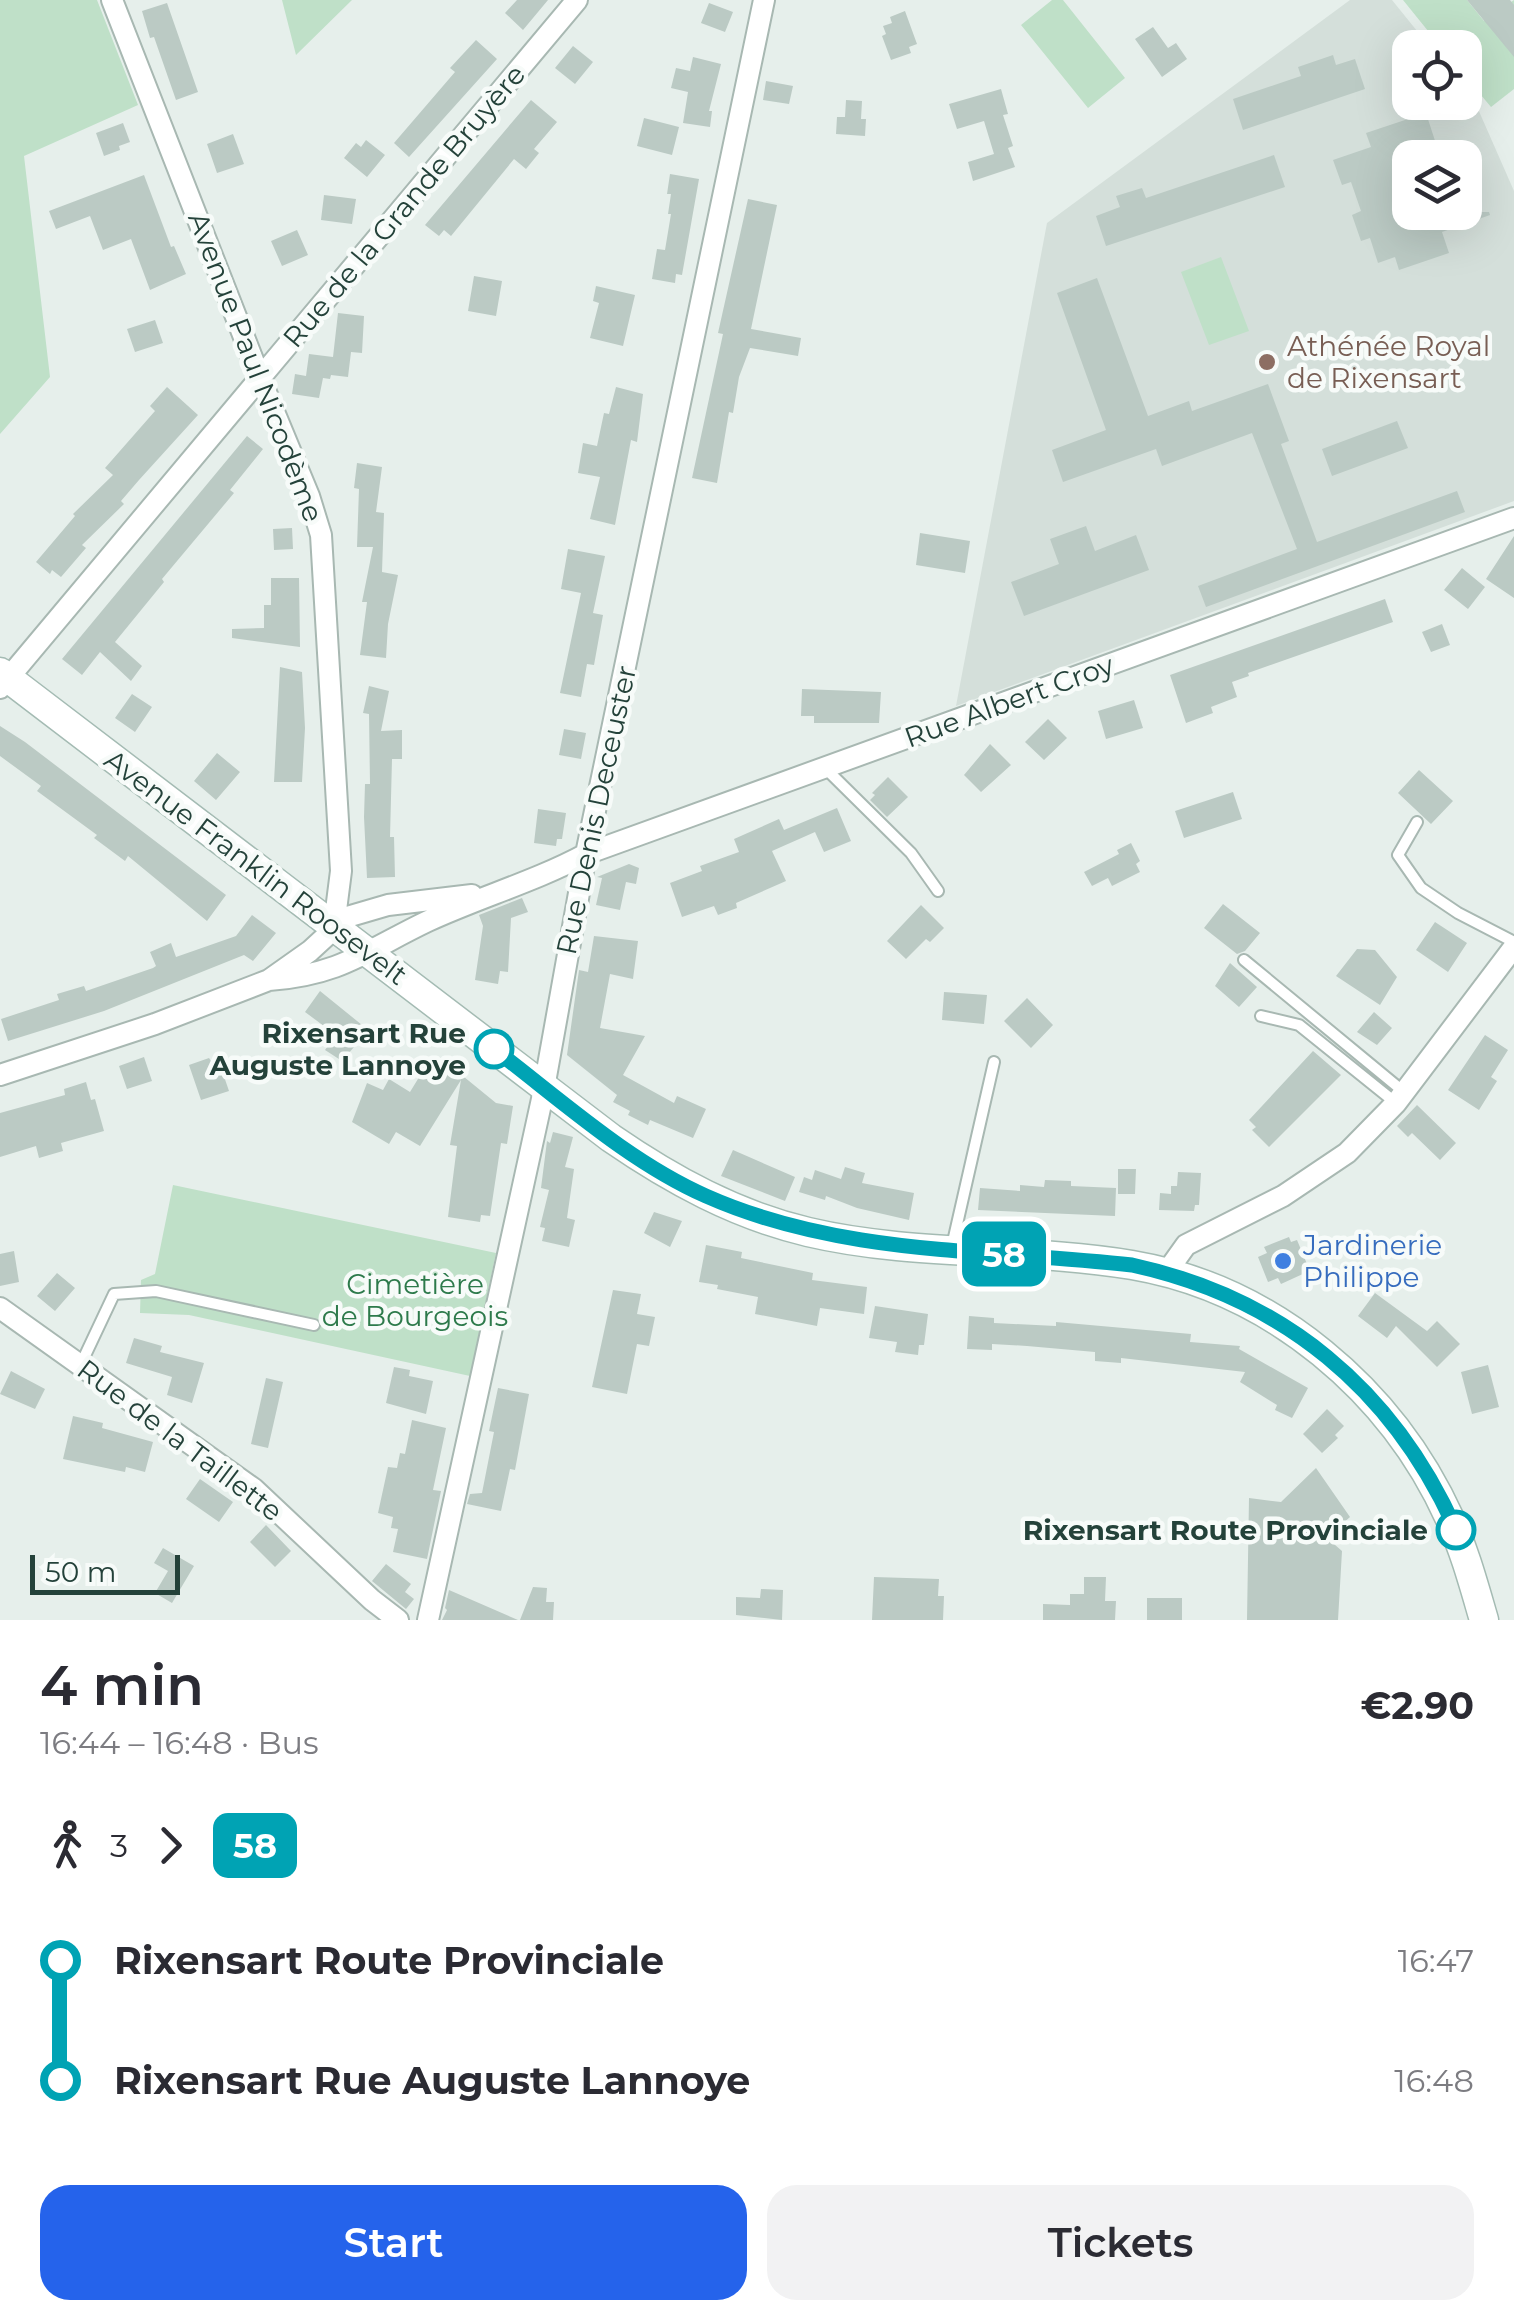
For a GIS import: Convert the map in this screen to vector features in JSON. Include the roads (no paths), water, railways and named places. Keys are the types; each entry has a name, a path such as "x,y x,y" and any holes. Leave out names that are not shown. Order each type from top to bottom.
{"main road":[{"name":"Avenue Franklin Roosevelt","path":"3,679 543,1086 650,1164 703,1195 805,1231 848,1240 1088,1260 1166,1273 1231,1295 1292,1330 1350,1376 1382,1411 1428,1476 1448,1515 1484,1620"}],"street":[{"name":"Avenue Paul Nicodème","path":"112,0 310,496 321,535 341,871 334,926"},
{"name":"Rue de la Grande Bruyère","path":"3,679 577,0"},
{"name":"Rue Denis Deceuster","path":"428,1620 543,1086 586,854 764,0"},
{"name":"Rue Albert Croy","path":"269,980 305,978 336,969 428,922 586,854 1514,518"},
{"name":"Rue Albert Croy","path":"334,926 388,905 507,888"},
{"path":"0,1075 170,1019 269,980 310,951 334,926"},
{"path":"1166,1273 1186,1245 1283,1196 1347,1154 1400,1098 1514,944"},
{"name":"Rue de la Taillette","path":"0,1308 254,1489 398,1620"}],"lane":[{"path":"825,768 910,854 938,891"},
{"path":"1417,822 1398,855 1421,888 1514,944"},
{"path":"1244,960 1400,1098"},
{"path":"1261,1016 1298,1025 1400,1098"},
{"path":"950,1250 994,1062"},
{"path":"81,1364 114,1294 156,1290 314,1325"}],"place":[{"name":"Athénée Royal de Rixensart","path":"1267,362"},
{"name":"Rixensart Rue Auguste Lannoye","path":"494,1049"},
{"name":"Jardinerie Philippe","path":"1283,1261"},
{"name":"Rixensart Route Provinciale","path":"1456,1530"}],"park label":[{"name":"Cimetière de Bourgeois","path":"415,1300"}]}
